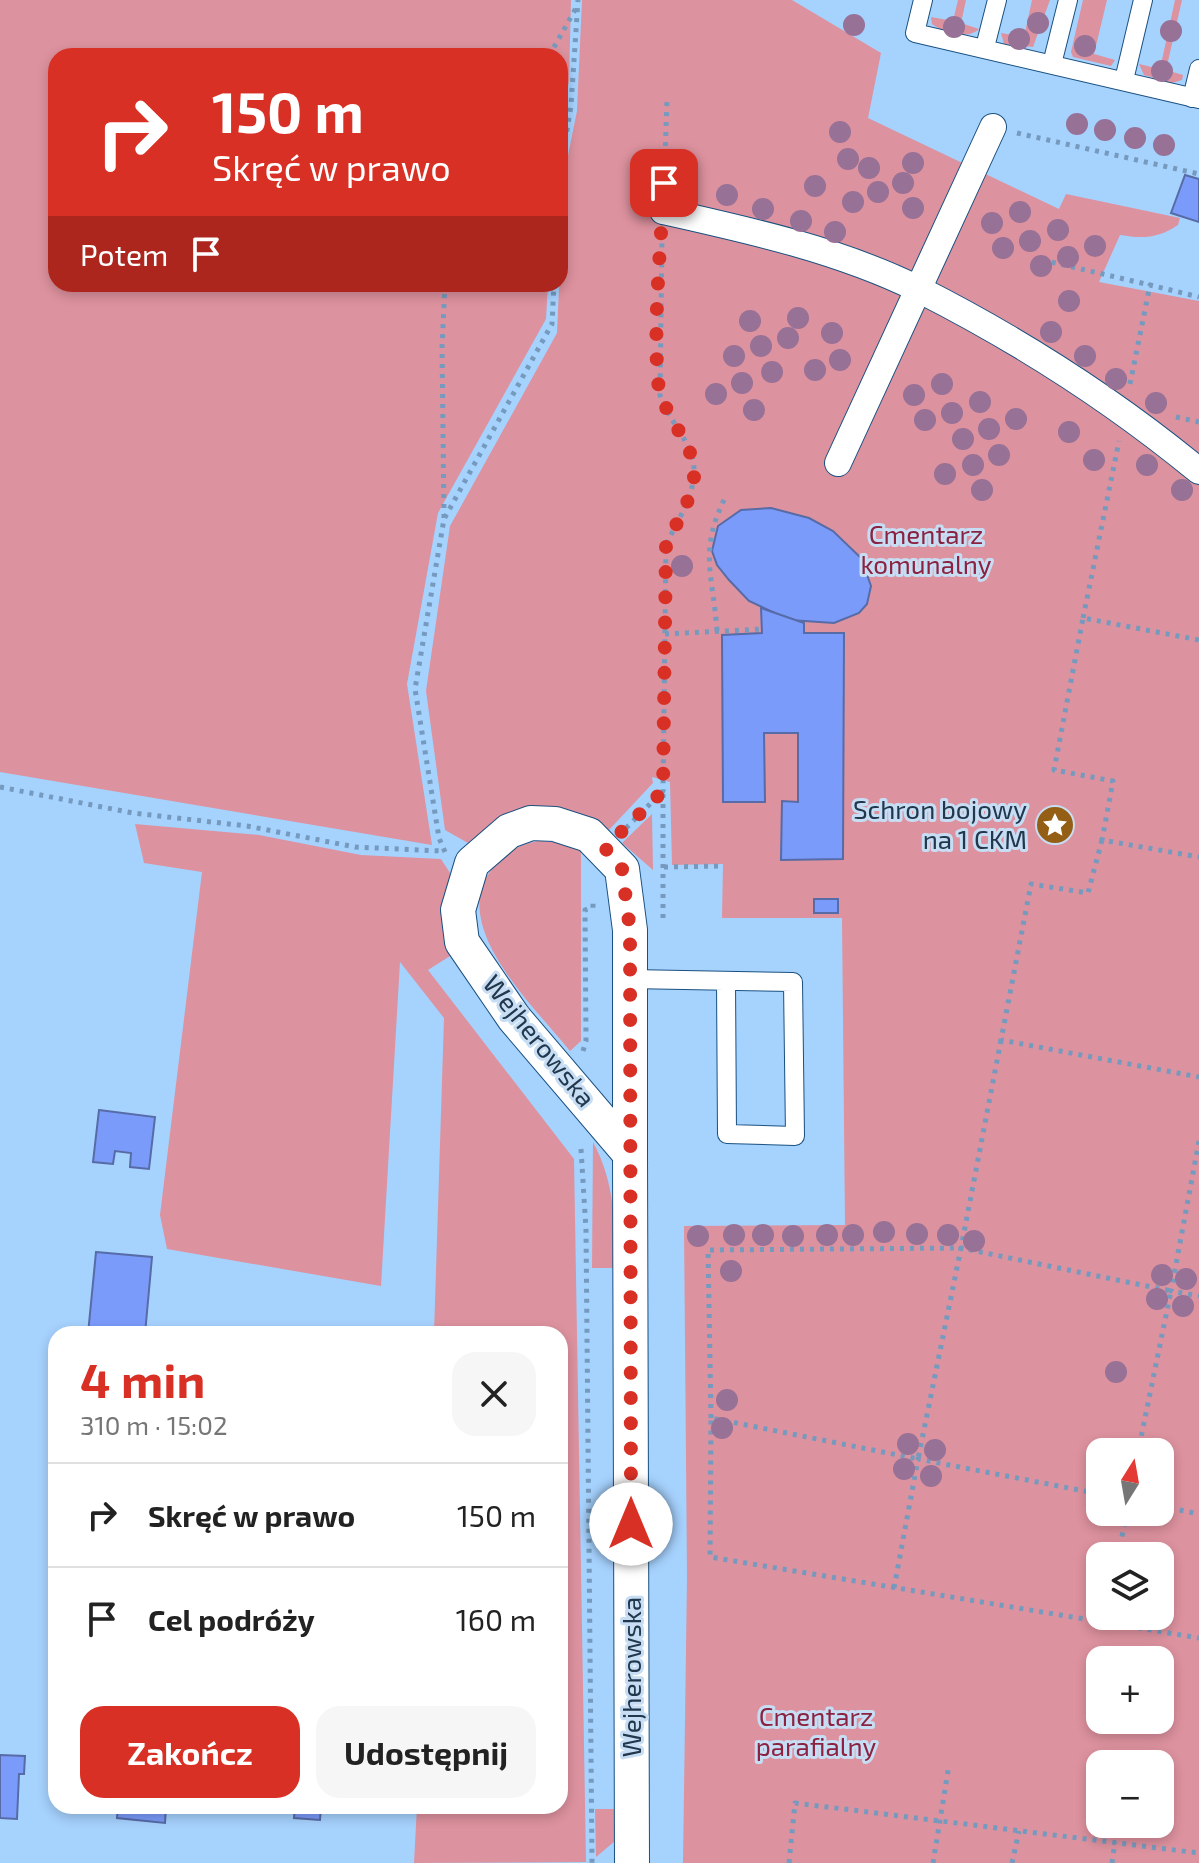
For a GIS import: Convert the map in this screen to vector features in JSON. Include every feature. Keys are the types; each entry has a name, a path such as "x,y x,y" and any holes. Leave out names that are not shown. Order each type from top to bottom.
{"street":[{"path":"838,463 993,127"},
{"path":"663,211 761,233 917,289 1027,350 1152,433 1199,471"},
{"name":"Wejherowska","path":"630,1154 514,1018 462,942 458,910 458,857 531,823 573,828 605,848 622,869 628,896 630,979 632,1863"}],"lane":[{"path":"923,0 915,33 1196,98 1199,69"},
{"path":"985,47 997,0"},
{"path":"1052,64 1068,0"},
{"path":"1124,80 1143,0"},
{"path":"630,979 793,982 795,1136 727,1134 726,981"}],"path":[{"path":"553,48 577,3"},
{"path":"568,124 577,3"},
{"path":"605,848 663,791 666,545 684,511 694,474 691,455 666,413 660,395 667,100"},
{"path":"993,127 1199,174"},
{"path":"1042,260 1150,285"},
{"path":"0,787 133,813 247,826 355,847 458,857 415,689 444,519 442,347 445,292"},
{"path":"444,519 552,324 554,292"},
{"path":"717,631 707,548 712,523 726,496"},
{"path":"894,1588 1031,884 1088,893 1102,840 1113,781 1054,770 1083,618 1199,640"},
{"path":"665,634 762,629"},
{"path":"1102,840 1199,857"},
{"path":"664,867 723,866"},
{"path":"572,1083 586,1041 585,910 593,908 592,894"},
{"path":"1001,1040 1199,1077"},
{"path":"576,1141 583,1151 586,1230 592,1863"},
{"path":"1141,1438 1199,1141"},
{"path":"1086,1616 710,1557 708,1250 961,1248 1199,1296"},
{"path":"711,1418 1086,1491"},
{"path":"1174,1509 1199,1514"},
{"path":"1160,1630 1199,1638"},
{"path":"933,1863 949,1765"},
{"path":"789,1863 795,1803 1199,1853"},
{"path":"1012,1863 1019,1831"},
{"path":"1112,1863 1115,1842"}],"green space":[{"path":"0,0 571,0 568,87 568,48 48,48 48,292 548,292 546,319 438,513 407,684 432,845 0,772"},
{"name":"Cmentarz komunalny","path":"582,0 792,0 881,53 868,118 1059,209 1066,194 1180,218 1178,225 1157,235 1120,235 1099,282 1199,301 1199,1863 683,1863 687,1577 684,1226 845,1225 842,918 722,918 723,864 672,865 670,782 652,777 653,783 608,831 572,812 554,809 519,813 485,830 468,843 445,830 426,691 450,526 557,333 559,292 568,292 568,155 577,111"},
{"path":"958,0 966,0 961,23 979,29 969,34 956,34 932,24 931,17 953,21"},
{"path":"1032,0 1050,0 1033,47 1004,44 1001,33 1024,37"},
{"path":"1083,0 1107,0 1094,54 1115,60 1111,66 1073,57 1071,52"},
{"path":"1175,0 1182,0 1166,70 1183,75 1182,80 1172,83 1144,75 1139,64 1160,69"},
{"path":"652,814 653,870 622,843"},
{"path":"135,824 259,835 361,855 441,859 452,876 446,922 450,956 428,970 574,1159 586,1862 414,1863 417,1814 568,1814 568,1326 434,1326 444,1018 400,962 381,1286 167,1249 160,1215 202,872 144,863"},
{"path":"538,841 557,842 581,850 581,1041 570,1051 501,965 480,915 481,891 492,869 512,850"},
{"path":"593,1142 610,1188 615,1268 592,1268"},
{"path":"595,1809 617,1809 615,1841 596,1857"}],"building":[{"path":"1185,175 1199,179 1199,222 1171,213"},
{"path":"771,508 809,518 833,531 861,558 871,586 867,604 859,613 834,623 790,620 749,601 729,580 717,565 712,551 718,526 741,510"},
{"path":"761,608 804,623 804,633 844,633 843,859 781,860 782,801 798,802 798,733 764,733 765,802 723,802 722,635 762,633"},
{"path":"1056,816 1058,820 1064,818 1067,827 1060,829 1061,834 1048,837 1042,817"},
{"path":"814,899 838,899 838,913 814,913"},
{"path":"99,1110 155,1117 149,1169 130,1167 131,1153 115,1151 113,1164 93,1162"},
{"path":"96,1252 152,1257 146,1326 89,1326"},
{"path":"0,1755 25,1756 24,1774 19,1774 17,1819 0,1818"},
{"path":"117,1814 166,1814 165,1823 117,1818"},
{"path":"294,1814 320,1814 320,1820 294,1818"}],"place":[{"name":"Schron bojowy na 1 CKM","path":"1055,825"}],"route":[{"path":"631,1524 630,930 628,896 622,869 605,848 663,791 666,545 684,511 694,474 691,455 666,413 658,377 664,183"}],"park label":[{"name":"Cmentarz parafialny","path":"816,1732"}]}
